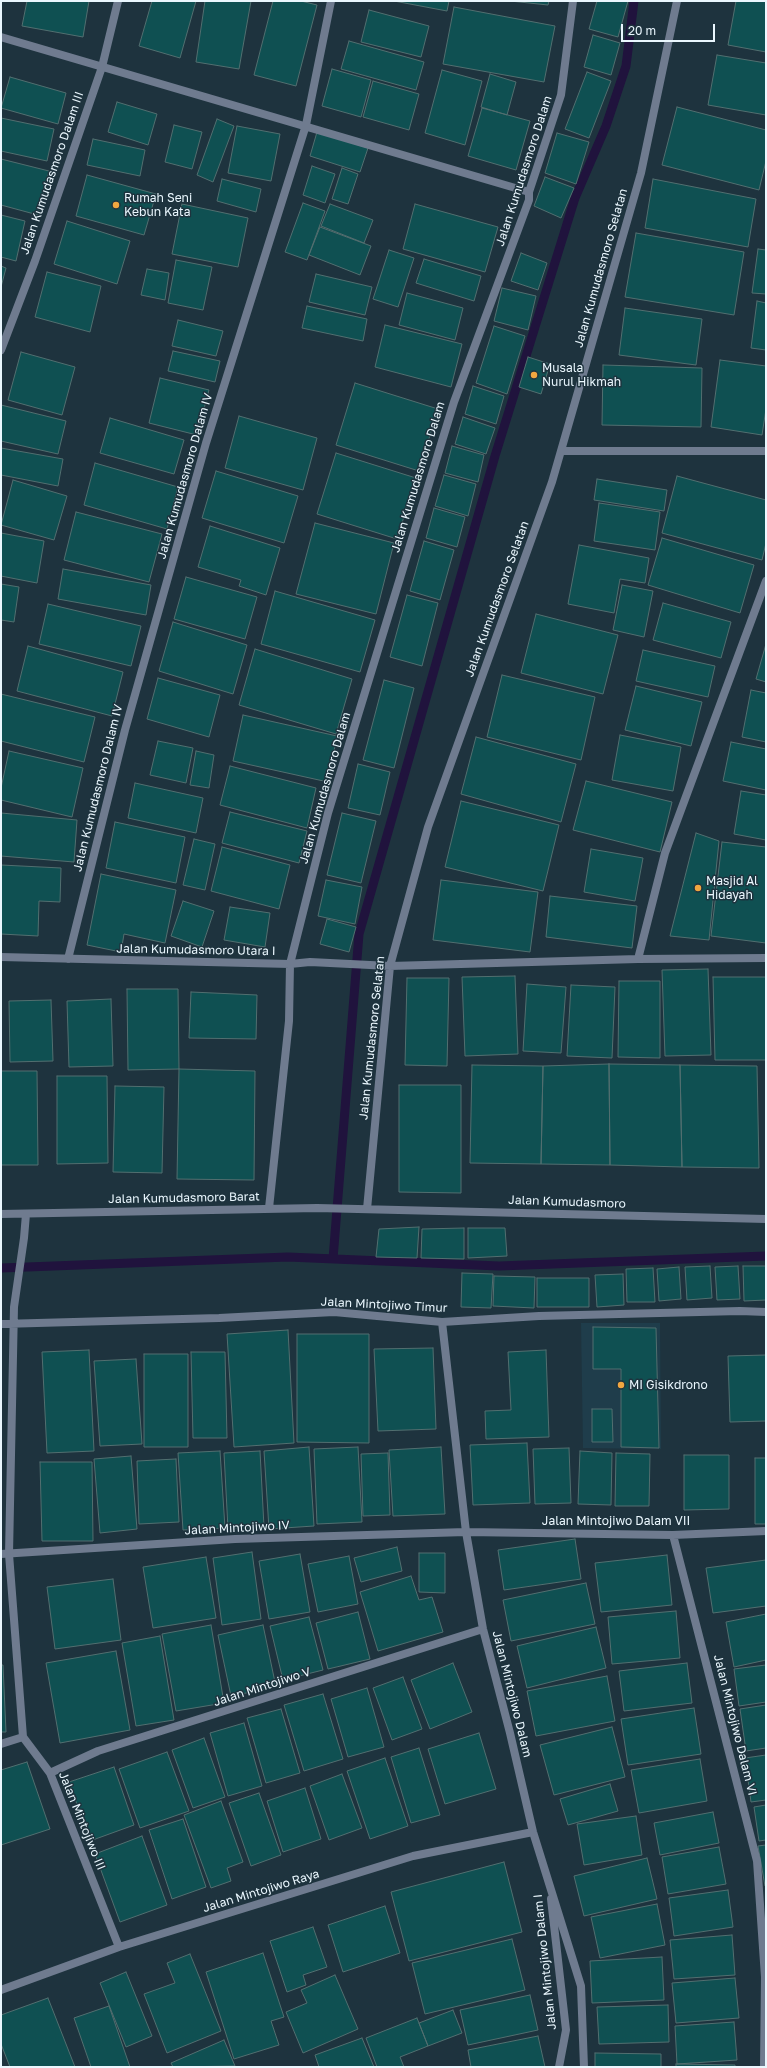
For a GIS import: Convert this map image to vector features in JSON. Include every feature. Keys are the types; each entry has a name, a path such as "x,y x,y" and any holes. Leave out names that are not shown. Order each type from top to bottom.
{"street":[{"name":"Jalan Kumudasmoro Dalam III","path":"1,350 35,261 102,67 118,1"},
{"name":"Jalan Kumudasmoro Dalam IV","path":"68,959 125,730 206,443 306,125 331,1"},
{"name":"Jalan Kumudasmoro Dalam","path":"269,1208 289,1022 290,964 328,813 449,417 529,200 529,192 561,95 573,1"},
{"name":"Jalan Kumudasmoro Selatan","path":"367,1209 390,966 428,826 552,482 641,172 677,1"},
{"path":"1,37 306,125 529,192"},
{"path":"561,451 766,451"},
{"path":"638,959 665,853 766,581"},
{"name":"Jalan Kumudasmoro Utara I","path":"1,957 290,964 310,962 371,966 638,959 766,958"},
{"name":"Jalan Kumudasmoro Barat","path":"1,1214 269,1208 367,1209"},
{"name":"Jalan Kumudasmoro","path":"367,1209 766,1220"},
{"path":"1,1744 23,1737 5,1554 14,1307 26,1214"},
{"name":"Jalan Mintojiwo Timur","path":"1,1324 219,1318 334,1312 442,1322 539,1316 740,1311 766,1312"},
{"name":"Jalan Mintojiwo Dalam","path":"442,1322 466,1532 483,1629 510,1733 533,1832 549,1878 581,1986 584,2067"},
{"name":"Jalan Mintojiwo Dalam VII","path":"466,1532 673,1535 766,1531"},
{"name":"Jalan Mintojiwo IV","path":"5,1554 235,1539 466,1532"},
{"name":"Jalan Mintojiwo Dalam VI","path":"673,1535 757,1861 765,1977 764,2067"},
{"name":"Jalan Mintojiwo V","path":"50,1773 98,1751 483,1629"},
{"name":"Jalan Mintojiwo III","path":"23,1737 50,1773 119,1947"},
{"name":"Jalan Mintojiwo Raya","path":"1,1990 119,1947 413,1856 533,1832"},
{"name":"Jalan Mintojiwo Dalam I","path":"549,1878 566,2030 559,2067"}],"shaded area":[{"name":"MI Gisikdrono","path":"581,1323 660,1323 661,1449 583,1448"}],"building":[{"path":"27,1 89,1 83,37 22,26"},
{"path":"152,1 196,1 180,58 139,46"},
{"path":"205,1 251,1 239,69 196,62"},
{"path":"273,1 301,1 317,5 296,86 254,75"},
{"path":"394,1 449,1 447,11"},
{"path":"510,1 549,1 548,5"},
{"path":"597,1 628,1 618,37 589,29"},
{"path":"736,1 766,1 766,52 728,45"},
{"path":"454,7 555,26 544,82 443,64"},
{"path":"369,10 429,26 421,57 361,42"},
{"path":"593,35 620,43 611,75 584,67"},
{"path":"349,41 424,62 416,90 341,69"},
{"path":"717,55 766,63 766,115 708,105"},
{"path":"332,69 371,80 361,117 322,106"},
{"path":"442,70 482,81 465,145 425,133"},
{"path":"587,72 611,81 589,138 565,129"},
{"path":"490,74 516,82 507,115 481,107"},
{"path":"10,77 66,93 58,124 1,108"},
{"path":"373,81 419,94 409,130 363,117"},
{"path":"117,102 157,114 148,145 108,132"},
{"path":"677,107 766,130 766,161 759,190 662,165"},
{"path":"482,108 530,121 516,170 468,156"},
{"path":"1,118 54,129 47,161 1,151"},
{"path":"217,119 234,126 213,182 197,175"},
{"path":"174,125 202,132 192,169 165,162"},
{"path":"237,126 280,134 271,181 228,173"},
{"path":"317,132 368,148 360,172 310,156"},
{"path":"557,133 589,142 576,184 545,173"},
{"path":"93,139 145,150 140,176 87,165"},
{"path":"1,159 49,171 38,215 1,205"},
{"path":"312,166 335,174 325,203 303,195"},
{"path":"342,168 358,174 348,204 332,199"},
{"name":"Rumah Seni Kebun Kata","path":"87,175 156,194 144,235 76,216"},
{"path":"545,177 574,188 561,218 534,206"},
{"path":"222,179 261,189 256,212 217,201"},
{"path":"653,179 756,199 748,247 645,228"},
{"path":"303,203 325,211 307,260 285,252"},
{"path":"182,204 248,218 238,267 172,254"},
{"path":"330,204 373,220 364,243 321,226"},
{"path":"415,204 498,227 485,272 403,249"},
{"path":"1,215 25,221 16,261 1,257"},
{"path":"67,221 130,241 117,284 54,264"},
{"path":"320,227 371,246 360,275 309,255"},
{"path":"636,233 744,252 734,315 625,297"},
{"path":"758,249 766,250 766,294 752,293"},
{"path":"389,250 414,258 398,307 373,299"},
{"path":"521,253 547,263 538,290 511,281"},
{"path":"424,259 481,276 474,301 416,283"},
{"path":"176,260 212,267 203,310 168,303"},
{"path":"1,266 6,268 1,287"},
{"path":"147,269 169,273 165,300 141,295"},
{"path":"47,272 101,286 90,332 35,317"},
{"path":"316,274 372,287 365,315 309,302"},
{"path":"502,288 536,296 528,330 494,321"},
{"path":"407,293 463,308 455,340 399,325"},
{"path":"757,301 766,303 766,350 751,348"},
{"path":"307,306 367,319 363,341 302,328"},
{"path":"625,308 702,319 696,365 619,355"},
{"path":"178,320 223,331 216,356 172,346"},
{"path":"385,325 462,344 451,387 375,367"},
{"path":"494,326 525,336 507,394 476,383"},
{"path":"173,351 220,361 215,382 168,371"},
{"path":"21,352 75,367 62,415 8,400"},
{"name":"Musala Nurul Hikmah","path":"528,357 550,364 541,394 519,387"},
{"path":"720,360 766,366 766,409 762,435 711,427"},
{"path":"603,365 702,368 701,427 602,425"},
{"path":"160,378 209,390 197,435 149,423"},
{"path":"355,383 438,409 419,471 336,445"},
{"path":"473,386 504,396 496,424 465,414"},
{"path":"1,405 66,421 58,454 1,441"},
{"path":"239,416 317,438 303,490 225,468"},
{"path":"463,417 495,428 486,454 455,444"},
{"path":"110,418 184,440 174,474 100,453"},
{"path":"452,446 484,455 478,482 445,473"},
{"path":"1,448 63,459 58,486 1,475"},
{"path":"336,453 416,478 397,539 317,514"},
{"path":"95,463 178,487 167,529 84,505"},
{"path":"216,471 298,496 284,543 202,518"},
{"path":"444,475 476,484 468,516 435,506"},
{"path":"677,476 766,500 766,543 762,560 662,533"},
{"path":"597,479 667,490 664,511 594,500"},
{"path":"13,480 67,496 54,540 1,525"},
{"path":"599,503 660,512 655,550 594,541"},
{"path":"434,508 465,517 457,547 426,538"},
{"path":"76,512 162,534 149,582 64,560"},
{"path":"315,523 394,543 376,614 296,594"},
{"path":"210,526 280,548 266,595 239,586 241,580 198,567"},
{"path":"1,533 44,541 37,583 1,576"},
{"path":"662,538 754,565 740,613 648,585"},
{"path":"424,541 454,550 440,600 410,591"},
{"path":"579,545 649,558 645,583 620,579 614,613 568,604"},
{"path":"63,569 151,585 146,615 58,599"},
{"path":"186,577 257,597 245,639 174,619"},
{"path":"1,584 19,587 14,622 1,620"},
{"path":"622,585 653,591 644,637 613,630"},
{"path":"275,591 375,620 360,672 261,644"},
{"path":"407,595 438,603 422,666 390,657"},
{"path":"663,603 731,622 721,658 653,640"},
{"path":"48,604 141,626 131,666 39,644"},
{"path":"536,614 618,635 603,694 521,673"},
{"path":"173,622 247,645 233,694 159,671"},
{"path":"766,644 766,682 756,679"},
{"path":"28,646 123,672 112,716 17,691"},
{"path":"255,649 352,679 336,734 239,705"},
{"path":"643,650 715,666 708,697 636,681"},
{"path":"502,675 595,697 581,760 487,737"},
{"path":"158,678 220,695 209,737 147,719"},
{"path":"384,680 414,688 394,768 363,760"},
{"path":"636,686 702,702 691,746 625,730"},
{"path":"751,690 766,693 766,742 742,737"},
{"path":"1,694 95,717 84,762 1,741"},
{"path":"243,715 337,736 328,782 233,761"},
{"path":"620,735 681,747 673,791 612,780"},
{"path":"476,737 576,764 561,822 461,794"},
{"path":"158,741 193,748 186,783 150,775"},
{"path":"731,742 766,749 766,790 723,781"},
{"path":"9,751 83,768 72,817 1,800 1,788"},
{"path":"196,751 214,755 209,788 190,785"},
{"path":"358,764 390,772 380,815 348,808"},
{"path":"230,766 316,788 307,828 220,805"},
{"path":"586,781 672,802 660,852 573,830"},
{"path":"135,783 203,798 196,833 128,818"},
{"path":"741,791 766,795 766,840 734,834"},
{"path":"461,801 559,825 543,891 445,867"},
{"path":"230,812 307,831 299,863 222,843"},
{"path":"1,813 77,820 74,862 1,856"},
{"path":"342,813 376,821 361,883 327,875"},
{"path":"115,822 185,837 176,883 106,868"},
{"name":"Masjid Al Hidayah","path":"696,833 719,841 709,940 670,936"},
{"path":"194,839 215,844 205,890 183,885"},
{"path":"722,842 766,847 766,943 711,936"},
{"path":"222,847 290,865 279,909 211,891"},
{"path":"591,849 643,858 635,901 584,892"},
{"path":"1,865 61,868 60,902 39,901 38,936 1,934"},
{"path":"101,874 176,890 165,943 124,934 121,952 87,945"},
{"path":"326,880 362,887 355,924 318,916"},
{"path":"441,880 538,892 530,952 433,940"},
{"path":"550,896 637,906 632,948 546,937"},
{"path":"183,901 214,911 202,947 171,936"},
{"path":"230,907 270,913 265,947 224,940"},
{"path":"327,919 356,927 349,952 320,944"},
{"path":"708,969 711,1055 665,1056 662,970"},
{"path":"515,976 518,1054 465,1056 462,977"},
{"path":"713,977 766,977 766,1060 715,1060"},
{"path":"407,978 449,978 447,1066 405,1065"},
{"path":"619,981 660,981 660,1058 618,1057"},
{"path":"527,984 566,987 561,1053 523,1051"},
{"path":"571,985 615,987 612,1058 567,1056"},
{"path":"127,989 178,989 179,1069 128,1070"},
{"path":"191,992 257,995 256,1039 189,1038"},
{"path":"111,999 113,1066 69,1067 67,1001"},
{"path":"51,1000 53,1061 10,1062 9,1001"},
{"path":"609,1064 680,1065 682,1167 610,1165"},
{"path":"609,1064 610,1165 541,1164 543,1066"},
{"path":"472,1065 543,1066 541,1164 470,1163"},
{"path":"680,1065 757,1066 759,1168 682,1167"},
{"path":"179,1069 255,1071 254,1180 177,1179"},
{"path":"1,1071 37,1071 38,1165 1,1165"},
{"path":"57,1076 107,1076 108,1163 57,1164"},
{"path":"399,1085 461,1085 461,1193 399,1192"},
{"path":"115,1086 164,1087 162,1173 113,1172"},
{"path":"419,1227 417,1258 376,1257 379,1229"},
{"path":"464,1228 464,1259 421,1258 422,1229"},
{"path":"468,1228 505,1228 507,1256 468,1258"},
{"path":"710,1266 712,1298 687,1300 685,1267"},
{"path":"738,1266 740,1299 717,1300 715,1267"},
{"path":"743,1266 766,1266 766,1300 744,1301"},
{"path":"679,1267 681,1299 659,1301 657,1269"},
{"path":"653,1268 655,1302 627,1302 626,1269"},
{"path":"462,1273 493,1274 491,1308 461,1307"},
{"path":"623,1274 624,1305 597,1307 595,1275"},
{"path":"494,1276 535,1277 534,1308 493,1306"},
{"path":"537,1278 589,1278 589,1307 537,1307"},
{"path":"593,1327 656,1328 659,1448 621,1447 621,1369 593,1369"},
{"path":"288,1330 294,1443 234,1447 227,1334"},
{"path":"297,1334 369,1334 369,1443 297,1442"},
{"path":"433,1348 436,1429 378,1431 374,1349"},
{"path":"89,1350 94,1451 47,1453 42,1352"},
{"path":"546,1350 549,1437 486,1439 485,1411 511,1410 508,1352"},
{"path":"191,1352 225,1352 227,1438 193,1438"},
{"path":"144,1354 188,1354 188,1447 144,1447"},
{"path":"766,1355 766,1421 730,1422 728,1356"},
{"path":"136,1359 142,1444 100,1446 94,1361"},
{"path":"592,1409 612,1409 613,1442 592,1442"},
{"path":"527,1443 530,1503 473,1505 470,1445"},
{"path":"309,1447 314,1526 269,1529 264,1451"},
{"path":"358,1447 362,1522 317,1524 314,1449"},
{"path":"441,1447 445,1514 393,1516 389,1450"},
{"path":"569,1448 571,1503 535,1504 533,1449"},
{"path":"220,1451 225,1528 183,1530 178,1453"},
{"path":"260,1451 264,1527 228,1529 224,1453"},
{"path":"580,1451 612,1453 611,1505 578,1504"},
{"path":"388,1453 390,1515 363,1516 361,1454"},
{"path":"616,1453 650,1454 649,1506 615,1506"},
{"path":"684,1455 729,1455 729,1509 684,1510"},
{"path":"131,1456 137,1529 100,1533 94,1459"},
{"path":"755,1458 766,1458 766,1524 755,1524"},
{"path":"176,1459 179,1522 139,1524 137,1461"},
{"path":"40,1462 92,1462 93,1541 42,1541"},
{"path":"575,1539 581,1579 504,1590 498,1550"},
{"path":"397,1547 402,1571 361,1582 354,1558"},
{"path":"252,1552 261,1619 222,1625 213,1558"},
{"path":"419,1553 445,1553 445,1593 419,1592"},
{"path":"300,1554 310,1612 269,1619 259,1561"},
{"path":"667,1555 672,1605 601,1612 595,1563"},
{"path":"349,1556 358,1604 318,1612 308,1564"},
{"path":"206,1557 216,1618 153,1628 143,1567"},
{"path":"766,1560 766,1606 713,1613 706,1568"},
{"path":"411,1576 419,1600 432,1597 443,1632 378,1651 360,1592"},
{"path":"113,1579 121,1640 55,1649 47,1587"},
{"path":"586,1583 595,1624 511,1641 503,1600"},
{"path":"676,1611 680,1658 612,1664 608,1617"},
{"path":"358,1612 370,1659 328,1669 316,1623"},
{"path":"766,1614 766,1660 734,1667 726,1622"},
{"path":"309,1617 323,1670 283,1680 270,1626"},
{"path":"211,1625 224,1703 176,1711 162,1634"},
{"path":"263,1625 276,1687 231,1696 218,1635"},
{"path":"596,1627 606,1668 527,1688 517,1646"},
{"path":"160,1636 174,1720 136,1726 122,1643"},
{"path":"116,1651 130,1730 60,1743 46,1663"},
{"path":"453,1663 472,1712 430,1729 411,1680"},
{"path":"687,1663 692,1703 624,1711 619,1671"},
{"path":"1,1665 3,1665 6,1732 1,1732"},
{"path":"766,1665 766,1702 739,1706 734,1669"},
{"path":"607,1676 615,1721 536,1736 527,1691"},
{"path":"403,1677 422,1729 392,1740 373,1688"},
{"path":"367,1688 384,1747 348,1757 331,1699"},
{"path":"323,1694 343,1759 304,1771 284,1705"},
{"path":"766,1705 766,1748 746,1751 740,1709"},
{"path":"694,1708 701,1754 628,1765 621,1719"},
{"path":"281,1709 300,1773 266,1783 247,1718"},
{"path":"244,1723 262,1786 228,1796 210,1733"},
{"path":"612,1727 625,1777 554,1795 540,1745"},
{"path":"479,1733 496,1789 445,1804 428,1749"},
{"path":"204,1738 225,1797 193,1808 172,1750"},
{"path":"419,1748 440,1815 411,1823 391,1757"},
{"path":"167,1752 189,1811 140,1828 119,1769"},
{"path":"766,1755 766,1800 751,1802 745,1758"},
{"path":"385,1758 408,1826 370,1839 347,1771"},
{"path":"700,1759 707,1801 639,1813 631,1770"},
{"path":"27,1762 50,1829 1,1845 1,1770"},
{"path":"114,1767 134,1825 90,1841 69,1782"},
{"path":"342,1774 362,1828 329,1840 310,1786"},
{"path":"610,1784 618,1811 568,1825 560,1799"},
{"path":"305,1788 321,1839 283,1852 267,1801"},
{"path":"259,1793 281,1855 251,1866 229,1803"},
{"path":"221,1801 243,1862 227,1868 231,1881 211,1888 184,1815"},
{"path":"766,1805 766,1840 759,1841 754,1807"},
{"path":"713,1812 719,1843 660,1855 654,1823"},
{"path":"636,1816 642,1855 584,1865 577,1824"},
{"path":"183,1819 206,1887 172,1899 149,1830"},
{"path":"142,1836 167,1905 120,1922 95,1854"},
{"path":"766,1845 766,1886 765,1886 758,1846"},
{"path":"719,1847 726,1884 668,1894 662,1857"},
{"path":"647,1858 657,1899 584,1916 574,1876"},
{"path":"504,1862 522,1932 409,1961 391,1892"},
{"path":"728,1890 733,1927 674,1936 669,1898"},
{"path":"657,1904 665,1945 600,1958 591,1917"},
{"path":"385,1906 400,1953 343,1972 328,1925"},
{"path":"313,1927 327,1967 303,1975 306,1985 287,1992 270,1941"},
{"path":"732,1935 735,1975 674,1979 670,1940"},
{"path":"512,1939 525,1990 425,2014 412,1963"},
{"path":"263,1953 284,2017 271,2021 279,2045 234,2059 206,1972"},
{"path":"190,1954 221,2031 167,2053 144,1994 175,1983 167,1963"},
{"path":"662,1957 664,2000 592,2003 590,1961"},
{"path":"126,1972 152,2036 126,2047 100,1983"},
{"path":"335,1975 358,2029 303,2053 286,2012 307,2003 301,1990"},
{"path":"735,1978 739,2018 676,2023 672,1983"},
{"path":"530,1995 538,2030 468,2045 460,2010"},
{"path":"48,1998 75,2067 10,2067 1,2044 1,2015"},
{"path":"668,2005 669,2042 599,2044 597,2007"},
{"path":"109,2006 130,2067 91,2067 74,2018"},
{"path":"453,2010 462,2033 428,2046 419,2023"},
{"path":"417,2018 428,2046 400,2057 404,2067 377,2067 366,2038"},
{"path":"734,2022 737,2060 677,2064 675,2026"},
{"path":"538,2036 545,2067 471,2067 468,2050"},
{"path":"362,2038 374,2067 319,2067 315,2055"},
{"path":"224,2040 235,2066 173,2067 171,2063"},
{"path":"595,2053 661,2054 661,2067 595,2067"},
{"path":"676,2064 735,2065 735,2067 676,2067"}],"waterway":[{"path":"333,1259 359,934 495,456 575,198 606,126 626,66 634,1"},
{"path":"1,1268 288,1257 499,1266 766,1256"}],"place":[{"name":"Rumah Seni Kebun Kata","path":"116,205"},
{"name":"Musala Nurul Hikmah","path":"534,375"},
{"name":"Masjid Al Hidayah","path":"698,888"},
{"name":"MI Gisikdrono","path":"621,1385"}]}
